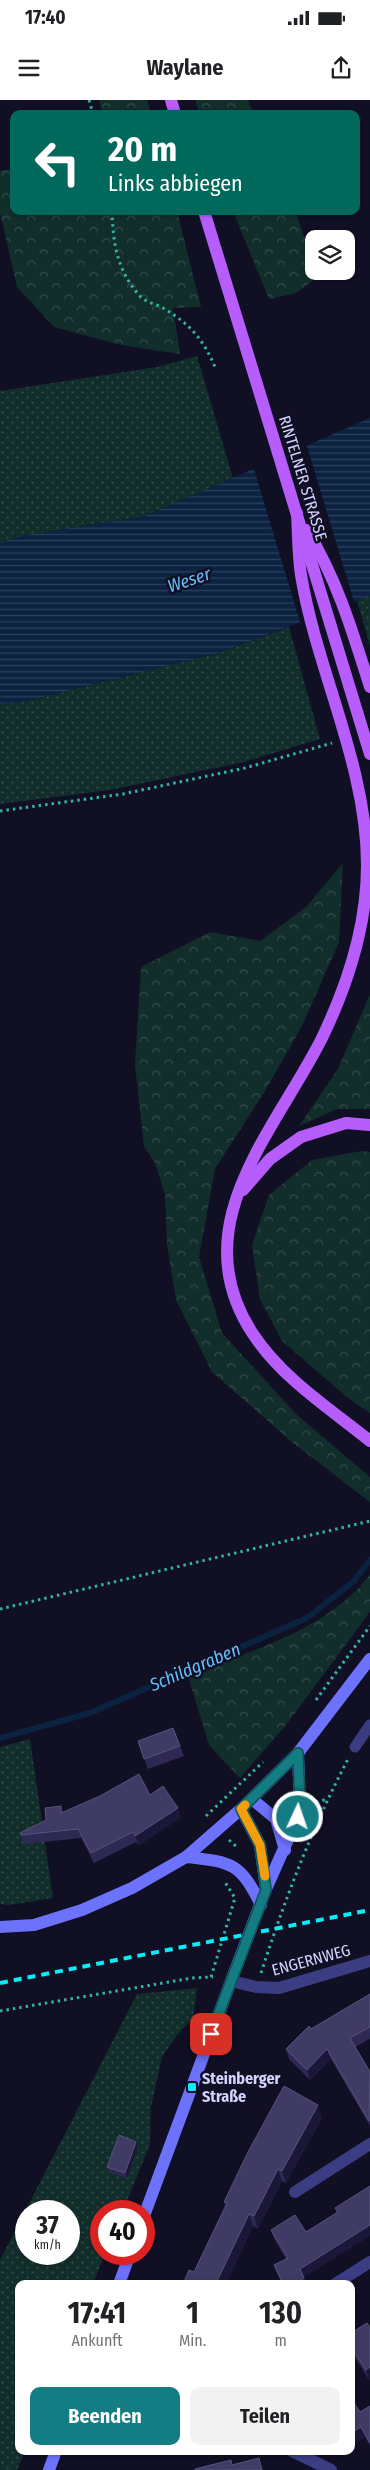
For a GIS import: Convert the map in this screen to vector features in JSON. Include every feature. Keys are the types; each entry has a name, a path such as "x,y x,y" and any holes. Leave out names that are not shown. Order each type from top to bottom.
{"main road":[{"name":"RINTELNER STRASSE","path":"205,215 370,754"},
{"path":"297,513 327,564 348,616 370,687"},
{"path":"297,513 301,574 357,784 365,835 367,865 364,907 348,978 320,1041 255,1151 237,1198 227,1252 228,1274 242,1314 269,1355 295,1382 370,1440"},
{"path":"237,1198 270,1159 301,1137 346,1123 370,1125"}],"street":[{"path":"0,1927 34,1925 82,1910 132,1888 186,1857 252,1799 298,1753 370,1660"},
{"path":"150,2200 266,1890 298,1817 300,1805 298,1753"},
{"path":"252,1799 276,1819 285,1850"},
{"path":"241,1809 260,1845 266,1890"},
{"path":"186,1857 222,1861 236,1869 250,1882 261,1905"},
{"name":"ENGERNWEG","path":"231,1981 256,1987 279,1988 370,1961"},
{"path":"295,2192 370,2144"},
{"path":"341,2280 370,2262"},
{"path":"120,2280 126,2265"},
{"path":"49,2470 55,2455"},
{"path":"300,2455 330,2470"}],"lane":[{"path":"355,1746 370,1725"}],"path":[{"path":"112,215 113,240 121,270 141,297 163,308 194,330 208,350 216,366"},
{"path":"0,811 123,794 245,768 341,741"},
{"path":"0,1609 370,1521"},
{"path":"312,1706 370,1626"},
{"path":"256,1987 298,1868 328,1799 355,1746"},
{"path":"206,1816 267,1758"},
{"path":"211,1977 235,1898 223,1880"},
{"path":"0,2012 192,1978 211,1977 231,1981"}],"green space":[{"path":"99,100 147,100 150,110 102,110"},
{"path":"195,100 248,100 252,110 199,110"},
{"path":"10,170 10,215 178,215 201,307 173,308 180,354 121,345 54,327 17,287 0,213 0,171"},
{"path":"235,215 296,215 305,239 305,280 314,280 296,293 269,299"},
{"path":"197,356 233,478 145,516 22,536 0,543 0,391 157,367"},
{"path":"370,596 370,646 357,601"},
{"path":"289,627 320,739 244,762 110,790 0,804 0,704 27,701 218,653"},
{"path":"343,863 339,942 302,1026 265,1091 215,1169 199,1257 222,1333 297,1415 370,1477 370,1502 293,1443 212,1372 176,1300 167,1244 165,1194 155,1163 144,1146 135,1065 141,967 210,932 260,941 306,907"},
{"path":"370,994 370,1109 337,1109 299,1126 338,1069"},
{"path":"362,1151 370,1152 370,1413 348,1398 282,1341 260,1299 252,1245 269,1195 312,1160"},
{"path":"370,1575 370,1612 286,1725 240,1778 209,1745 188,1676 286,1637 310,1625 332,1611"},
{"path":"30,1739 53,1898 9,1905 0,1904 0,1747"},
{"path":"197,1988 193,2018 177,2035 162,2057 151,2107 150,2144 127,2200 90,2200 90,2265 101,2265 95,2280 15,2280 15,2455 23,2455 17,2470 0,2470 0,2260 15,2231 15,2265 80,2265 80,2200 31,2200 137,1994"}],"water":[{"name":"Weser","path":"370,418 370,596 218,653 27,701 0,704 0,543 22,536 145,516"}],"pier":[{"path":"306,443 355,605 301,625 253,466"}],"building":[{"path":"173,1728 180,1746 144,1759 138,1741"},
{"path":"139,1774 150,1795 163,1786 178,1808 135,1836 133,1832 91,1853 78,1829 21,1835 20,1833 46,1820 45,1808 61,1806 61,1813 100,1796"},
{"path":"370,1994 370,2027 350,2038 370,2072 369,2121 327,2049 307,2070 286,2049 309,2026 311,2029"},
{"path":"284,2086 318,2105 282,2171 278,2169 254,2216 249,2214 217,2280 185,2280 189,2270 194,2272 227,2203 224,2202 248,2152"},
{"path":"119,2135 136,2142 125,2173 107,2167"},
{"path":"370,2186 370,2225 300,2269 304,2278 302,2280 281,2280 274,2265 288,2258 271,2230 295,2215 306,2232 338,2212 335,2208"},
{"path":"367,2323 370,2328 370,2367 366,2370 355,2353 355,2330"},
{"path":"355,2404 360,2412 370,2406 370,2443 361,2427 355,2431"},
{"path":"259,2458 262,2470 195,2470 231,2460 232,2465"}],"waterway":[{"name":"Schildgraben","path":"0,1738 90,1713 307,1618 354,1581 370,1560"}],"railway":[{"path":"0,1983 370,1910"}],"slow traffic":[{"path":"245,1805 241,1809 260,1845 264,1859 265,1876"}],"place":[{"name":"Steinberger Straße","path":"192,2087"}],"route":[{"path":"211,2034 266,1890 264,1859 260,1845 241,1809 298,1753 300,1805 298,1817"}]}
